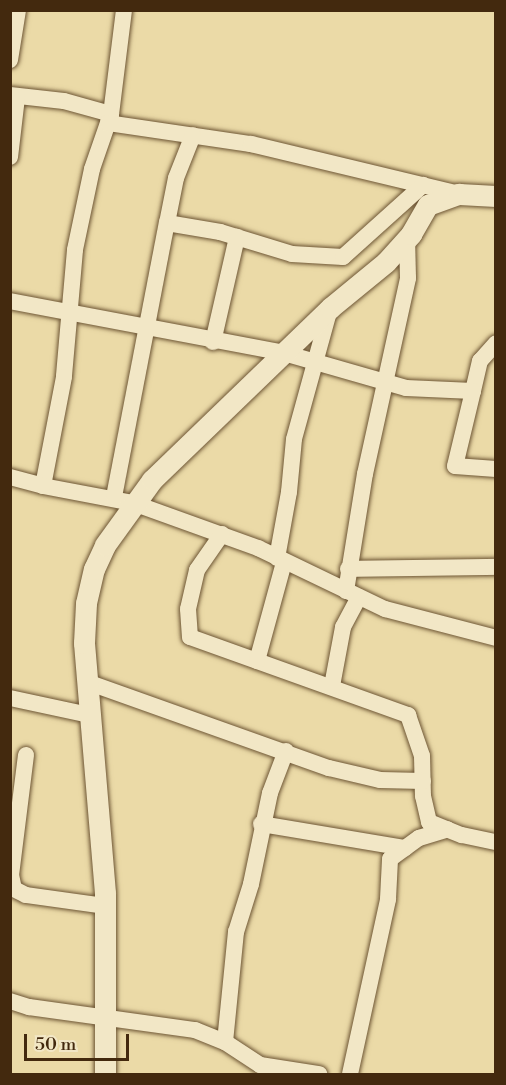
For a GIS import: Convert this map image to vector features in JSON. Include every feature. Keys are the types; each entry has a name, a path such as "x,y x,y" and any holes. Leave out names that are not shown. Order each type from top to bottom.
{"street":[{"path":"10,60 18,10"},
{"path":"43,486 64,377 75,250 92,169 109,118 124,10"},
{"path":"10,157 14,96 64,101 109,118 341,163 459,194 495,196"},
{"path":"105,1074 103,1015 105,906 89,715 86,603 94,569 124,500 145,330 176,178 193,135"},
{"path":"167,223 237,237 292,254 343,257 423,185"},
{"path":"124,500 152,480 330,308 386,262 407,238 428,205 459,194"},
{"path":"213,342 237,237"},
{"path":"332,686 343,627 353,594 348,569 408,278 407,238"},
{"path":"10,301 69,311 145,330 284,353 406,388 473,391"},
{"path":"257,661 281,560 294,439 330,308"},
{"path":"495,343 480,361 454,466 495,469"},
{"path":"10,477 43,486 124,500 222,534 396,612 495,638"},
{"path":"222,534 197,570 188,609 190,637 408,715 422,756 429,822 495,842"},
{"path":"348,569 495,567"},
{"path":"87,682 195,723 286,751 329,768 380,780 423,781"},
{"path":"10,698 89,715"},
{"path":"225,1042 236,932 251,884 261,824 286,751"},
{"path":"26,755 11,875 14,889 26,895 105,906"},
{"path":"261,824 405,848"},
{"path":"350,1074 388,899 390,859 419,838 448,829"},
{"path":"10,1001 29,1007 103,1015 195,1030 225,1042 258,1070 319,1074"}]}
